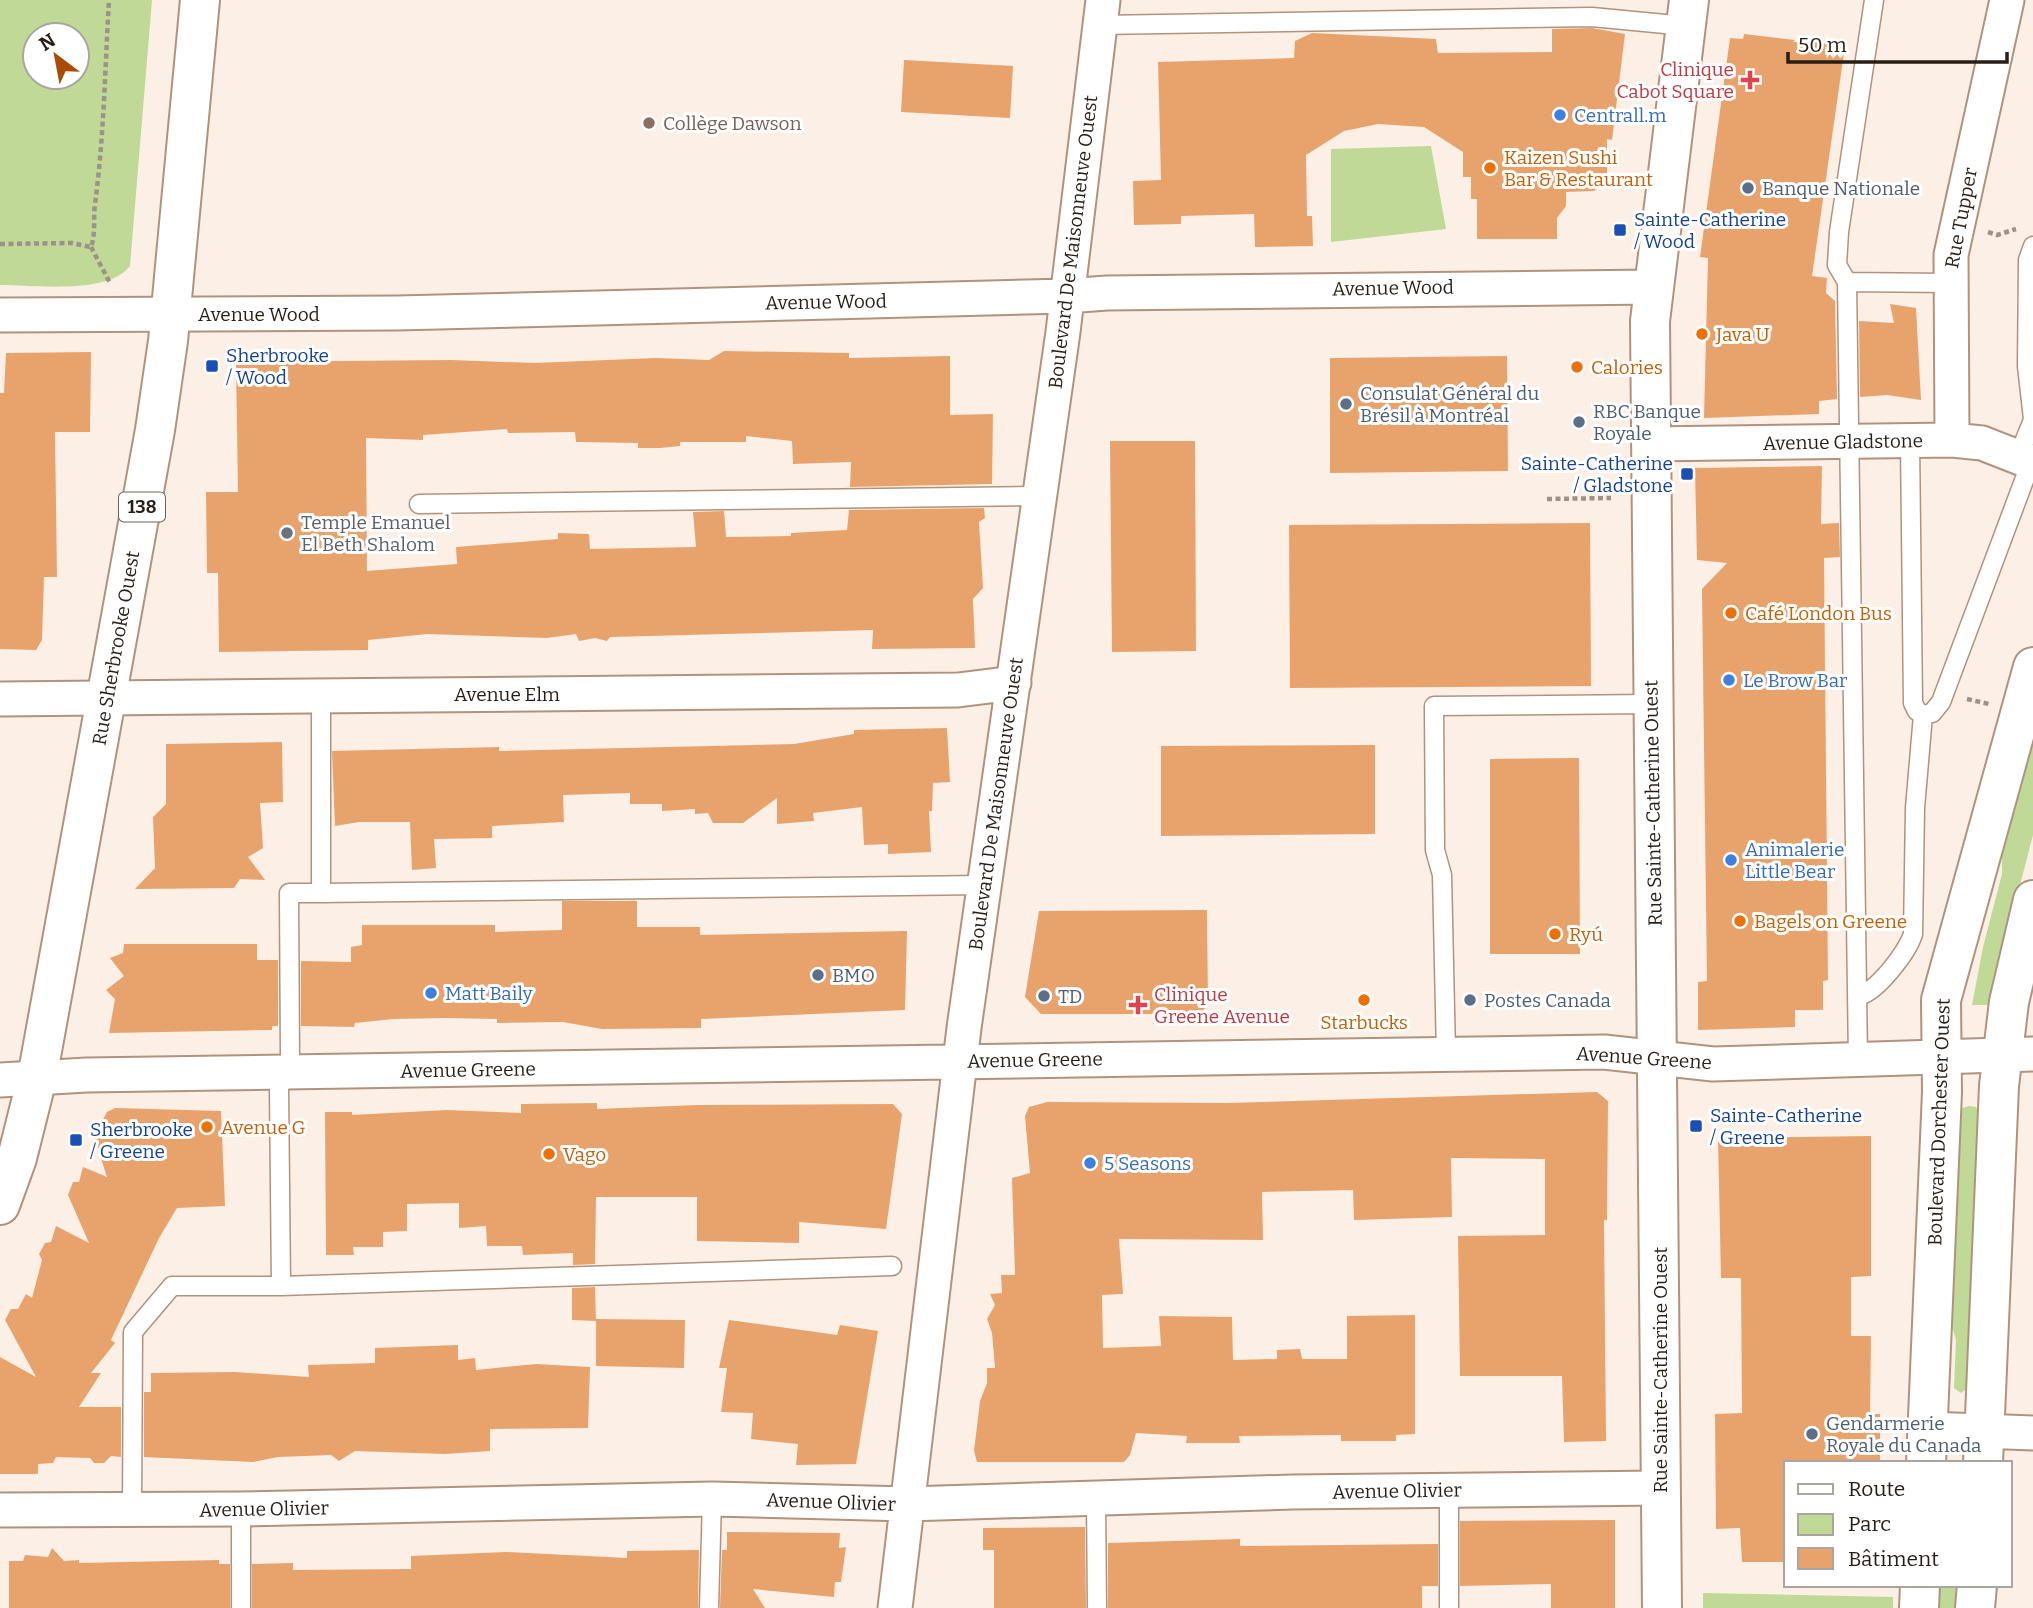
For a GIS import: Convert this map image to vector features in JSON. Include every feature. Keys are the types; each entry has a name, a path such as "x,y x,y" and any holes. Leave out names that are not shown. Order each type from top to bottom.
{"main road":[{"name":"Rue Sherbrooke Ouest","path":"0,1205 22,1141 18,1079 107,699 146,480 170,314 200,0"},
{"name":"Rue Sainte-Catherine Ouest","path":"1662,1608 1658,1058 1649,444 1652,287 1687,13"},
{"name":"Boulevard Dorchester Ouest","path":"1927,1446 1942,1092 1939,1057 1941,1000 2033,667"},
{"path":"1984,1447 2018,1054 2012,985 2033,900"},
{"path":"1919,1608 1920,1587"},
{"path":"1975,1608 1977,1587"}],"street":[{"name":"Rue Tupper","path":"1952,440 1949,283 1951,255 2007,0"},
{"name":"Boulevard De Maisonneuve Ouest","path":"895,1608 961,1062 1040,496 1101,13"},
{"name":"Avenue Wood","path":"0,315 397,313 1066,296 1107,292 1652,287"},
{"name":"Avenue Gladstone","path":"1649,444 1952,440 1982,443 2027,461"},
{"name":"Avenue Elm","path":"0,699 958,690 1014,682"},
{"name":"Avenue Greene","path":"18,1079 285,1072 1604,1052 1713,1064 2018,1054"},
{"path":"1927,1446 1984,1447 2033,1433"},
{"name":"Avenue Olivier","path":"0,1510 132,1511 712,1499 908,1504 1449,1490 1661,1488"}],"lane":[{"path":"1858,1061 1847,282 1837,265 1839,232 1874,0"},
{"path":"1101,13 1592,17 1687,13"},
{"path":"1910,442 1913,703 1923,715 1932,713 1941,702 2027,461 2033,420 2027,366 2028,260 2033,246"},
{"path":"1847,282 1949,283"},
{"path":"419,504 1040,496"},
{"path":"321,695 321,893"},
{"path":"1446,1054 1443,875 1436,850 1434,706 1652,704"},
{"path":"1857,996 1864,996 1874,989 1908,945 1913,934 1915,808 1923,715"},
{"path":"281,1286 279,1088 290,1057 289,893 984,885"},
{"path":"132,1511 133,1332 172,1286 281,1286 892,1266"},
{"path":"1449,1490 1449,1608"},
{"path":"709,1608 712,1499"},
{"path":"1096,1499 1097,1608"},
{"path":"241,1509 241,1608"}],"path":[{"path":"91,247 95,237 93,218 101,158 109,0"},
{"path":"1991,233 1997,235 2025,227"},
{"path":"0,244 72,243 91,247 112,286"},
{"path":"1547,499 1611,498"},
{"path":"1962,698 1997,705"}],"green space":[{"path":"0,0 152,0 130,266 105,281 88,285 0,285"},
{"path":"1431,146 1446,229 1331,242 1331,149"},
{"path":"2033,721 2033,835 1989,1005 1972,1005 1983,947 2002,874 2002,841"},
{"path":"1976,1107 1979,1113 1968,1388 1961,1393 1954,1388 1956,1340 1950,1319 1959,1109"},
{"path":"1937,1587 1959,1587 1958,1608 1936,1608"},
{"path":"1703,1593 1893,1597 1893,1608 1703,1608"}],"building":[{"path":"1592,28 1625,34 1612,140 1607,139 1607,178 1594,191 1566,192 1566,206 1557,218 1557,239 1477,239 1477,199 1471,199 1471,177 1463,177 1463,152 1424,127 1378,124 1344,131 1306,155 1307,216 1312,216 1313,246 1255,247 1254,214 1181,216 1181,224 1134,225 1133,181 1161,180 1158,62 1294,58 1295,41 1312,33 1436,39 1438,53 1552,52 1552,29"},
{"path":"1744,34 1845,46 1812,276 1827,278 1826,293 1835,301 1837,399 1819,401 1819,414 1704,418 1708,258 1700,257 1730,38 1743,39"},
{"path":"904,60 1013,66 1010,118 901,112"},
{"path":"1890,304 1916,308 1921,400 1887,395 1860,397 1859,321 1894,323"},
{"path":"724,351 849,353 849,358 950,356 950,415 993,414 992,484 850,487 851,462 793,464 792,441 746,436 746,442 680,442 680,446 660,448 638,448 638,443 576,442 575,432 508,433 507,429 423,435 423,440 366,438 367,571 457,564 456,547 558,539 558,533 589,534 590,549 696,547 693,512 724,511 726,537 791,536 791,533 847,530 849,510 984,508 985,518 979,522 983,588 973,599 975,648 872,649 873,630 610,637 607,641 595,638 579,641 576,634 547,638 427,634 368,640 368,650 219,652 218,573 207,573 206,492 238,492 236,362 451,360 534,363 656,358 709,360"},
{"path":"91,352 90,432 55,432 57,577 44,577 42,640 36,650 0,649 0,393 4,393 6,353"},
{"path":"1507,356 1508,471 1330,473 1330,358"},
{"path":"1110,441 1195,441 1196,651 1112,652"},
{"path":"1822,466 1821,524 1839,523 1840,557 1824,558 1828,980 1823,981 1823,1010 1795,1010 1795,1027 1698,1030 1698,982 1707,981 1702,589 1727,563 1697,560 1695,468"},
{"path":"1590,523 1591,686 1290,688 1289,525"},
{"path":"947,728 950,782 933,783 932,811 929,811 931,852 888,854 888,844 864,845 862,807 813,813 814,821 777,824 777,798 743,823 713,823 708,813 695,814 695,809 662,811 662,804 630,804 630,793 563,795 564,822 492,826 492,838 434,839 436,868 412,870 410,822 359,822 335,826 332,751 499,747 499,751 794,744 854,734 854,730"},
{"path":"282,742 283,802 260,803 263,848 248,857 265,880 240,879 234,888 135,889 155,868 153,817 166,804 166,744"},
{"path":"1375,745 1375,834 1161,836 1161,746"},
{"path":"1579,758 1580,954 1490,954 1490,759"},
{"path":"562,901 637,901 637,927 700,927 700,935 907,931 905,1010 701,1019 701,1028 602,1029 563,1022 497,1023 497,1019 445,1018 393,1019 355,1023 354,1027 301,1026 301,961 351,962 351,947 362,945 362,925 495,925 495,932 562,930"},
{"path":"1207,910 1208,1006 1198,1014 1041,1014 1025,997 1039,911"},
{"path":"124,944 257,944 257,960 278,960 278,1026 272,1026 272,1030 109,1033 115,999 106,990 124,976 110,958 123,953"},
{"path":"1597,1092 1608,1101 1607,1220 1604,1220 1606,1441 1564,1442 1562,1376 1460,1376 1458,1236 1545,1235 1545,1159 1451,1158 1452,1217 1354,1220 1353,1190 1262,1192 1263,1240 1119,1239 1123,1294 1102,1295 1103,1348 1161,1346 1159,1316 1232,1317 1233,1360 1277,1359 1277,1350 1300,1349 1302,1359 1347,1359 1347,1316 1415,1315 1415,1434 1396,1435 1396,1441 1341,1441 1341,1435 1239,1436 1240,1443 1186,1443 1187,1436 1136,1433 1130,1455 1124,1462 977,1462 974,1451 980,1401 987,1383 987,1368 995,1368 992,1333 987,1319 995,1305 990,1294 1002,1293 1001,1275 1015,1275 1012,1178 1030,1173 1025,1116 1029,1107 1047,1102 1227,1103"},
{"path":"597,1103 597,1109 698,1105 893,1104 902,1114 886,1229 799,1222 799,1243 697,1241 697,1197 596,1197 595,1264 573,1265 573,1253 523,1255 522,1246 487,1246 486,1226 459,1228 459,1203 407,1204 407,1231 383,1232 383,1247 353,1247 354,1255 326,1255 325,1112 352,1112 352,1115 447,1110 521,1113 521,1104"},
{"path":"115,1108 221,1111 225,1206 177,1208 159,1238 111,1340 115,1343 91,1373 101,1373 79,1407 121,1407 121,1457 111,1456 104,1463 94,1463 90,1458 56,1457 53,1463 38,1464 38,1474 0,1474 0,1357 36,1377 5,1320 11,1309 18,1309 26,1294 32,1298 42,1260 39,1254 45,1243 51,1242 56,1226 89,1243 68,1195 73,1182 79,1182 83,1167 107,1177 94,1137 107,1112"},
{"path":"1871,1136 1871,1276 1851,1277 1851,1336 1871,1336 1870,1414 1880,1414 1880,1461 1784,1461 1784,1562 1742,1562 1740,1528 1716,1529 1715,1414 1742,1413 1741,1278 1721,1278 1718,1138"},
{"path":"595,1287 596,1321 572,1320 572,1288"},
{"path":"596,1319 685,1320 684,1368 596,1366"},
{"path":"729,1320 837,1335 840,1325 878,1331 856,1464 796,1465 798,1444 751,1439 753,1413 721,1412 727,1368 719,1368"},
{"path":"458,1345 458,1360 475,1358 476,1370 536,1364 590,1367 588,1428 490,1429 490,1451 445,1454 355,1451 339,1461 331,1455 278,1457 253,1462 144,1457 144,1392 151,1392 151,1373 234,1372 309,1377 308,1365 375,1363 375,1348"},
{"path":"1615,1520 1615,1608 1551,1608 1551,1584 1460,1586 1460,1521"},
{"path":"1085,1527 1086,1608 994,1608 994,1550 983,1550 983,1528"},
{"path":"727,1532 840,1533 839,1548 846,1547 841,1582 835,1582 834,1597 753,1589 765,1608 720,1608 722,1550 727,1550"},
{"path":"1240,1539 1240,1546 1438,1544 1438,1586 1422,1586 1422,1608 1108,1608 1108,1543"},
{"path":"52,1548 64,1561 79,1560 79,1563 219,1560 219,1564 230,1564 230,1608 9,1608 9,1561 23,1561 25,1555 48,1557"},
{"path":"699,1550 698,1608 252,1608 252,1564 293,1563 293,1570 411,1569 411,1556 506,1552 627,1558 627,1551"}],"place":[{"name":"Clinique Cabot Square","path":"1750,80"},
{"name":"Centrall.m","path":"1560,115"},
{"name":"Collège Dawson","path":"649,123"},
{"name":"Kaizen Sushi Bar & Restaurant","path":"1490,168"},
{"name":"Banque Nationale","path":"1748,188"},
{"name":"Sainte-Catherine / Wood","path":"1620,230"},
{"name":"Java U","path":"1702,334"},
{"name":"Sherbrooke / Wood","path":"212,366"},
{"name":"Calories","path":"1577,367"},
{"name":"Consulat Général du Brésil à Montréal","path":"1346,404"},
{"name":"RBC Banque Royale","path":"1579,422"},
{"name":"Sainte-Catherine / Gladstone","path":"1687,474"},
{"name":"Temple Emanuel El Beth Shalom","path":"287,533"},
{"name":"Café London Bus","path":"1731,613"},
{"name":"Le Brow Bar","path":"1729,680"},
{"name":"Animalerie Little Bear","path":"1731,860"},
{"name":"Bagels on Greene","path":"1740,921"},
{"name":"Ryú","path":"1555,934"},
{"name":"BMO","path":"818,975"},
{"name":"Matt Baily","path":"431,993"},
{"name":"TD","path":"1044,996"},
{"name":"Starbucks","path":"1364,1000"},
{"name":"Postes Canada","path":"1470,1000"},
{"name":"Clinique Greene Avenue","path":"1138,1005"},
{"name":"Sainte-Catherine / Greene","path":"1696,1126"},
{"name":"Avenue G","path":"207,1127"},
{"name":"Sherbrooke / Greene","path":"76,1140"},
{"name":"Vago","path":"549,1154"},
{"name":"5 Seasons","path":"1090,1163"},
{"name":"Gendarmerie Royale du Canada","path":"1812,1434"}]}
